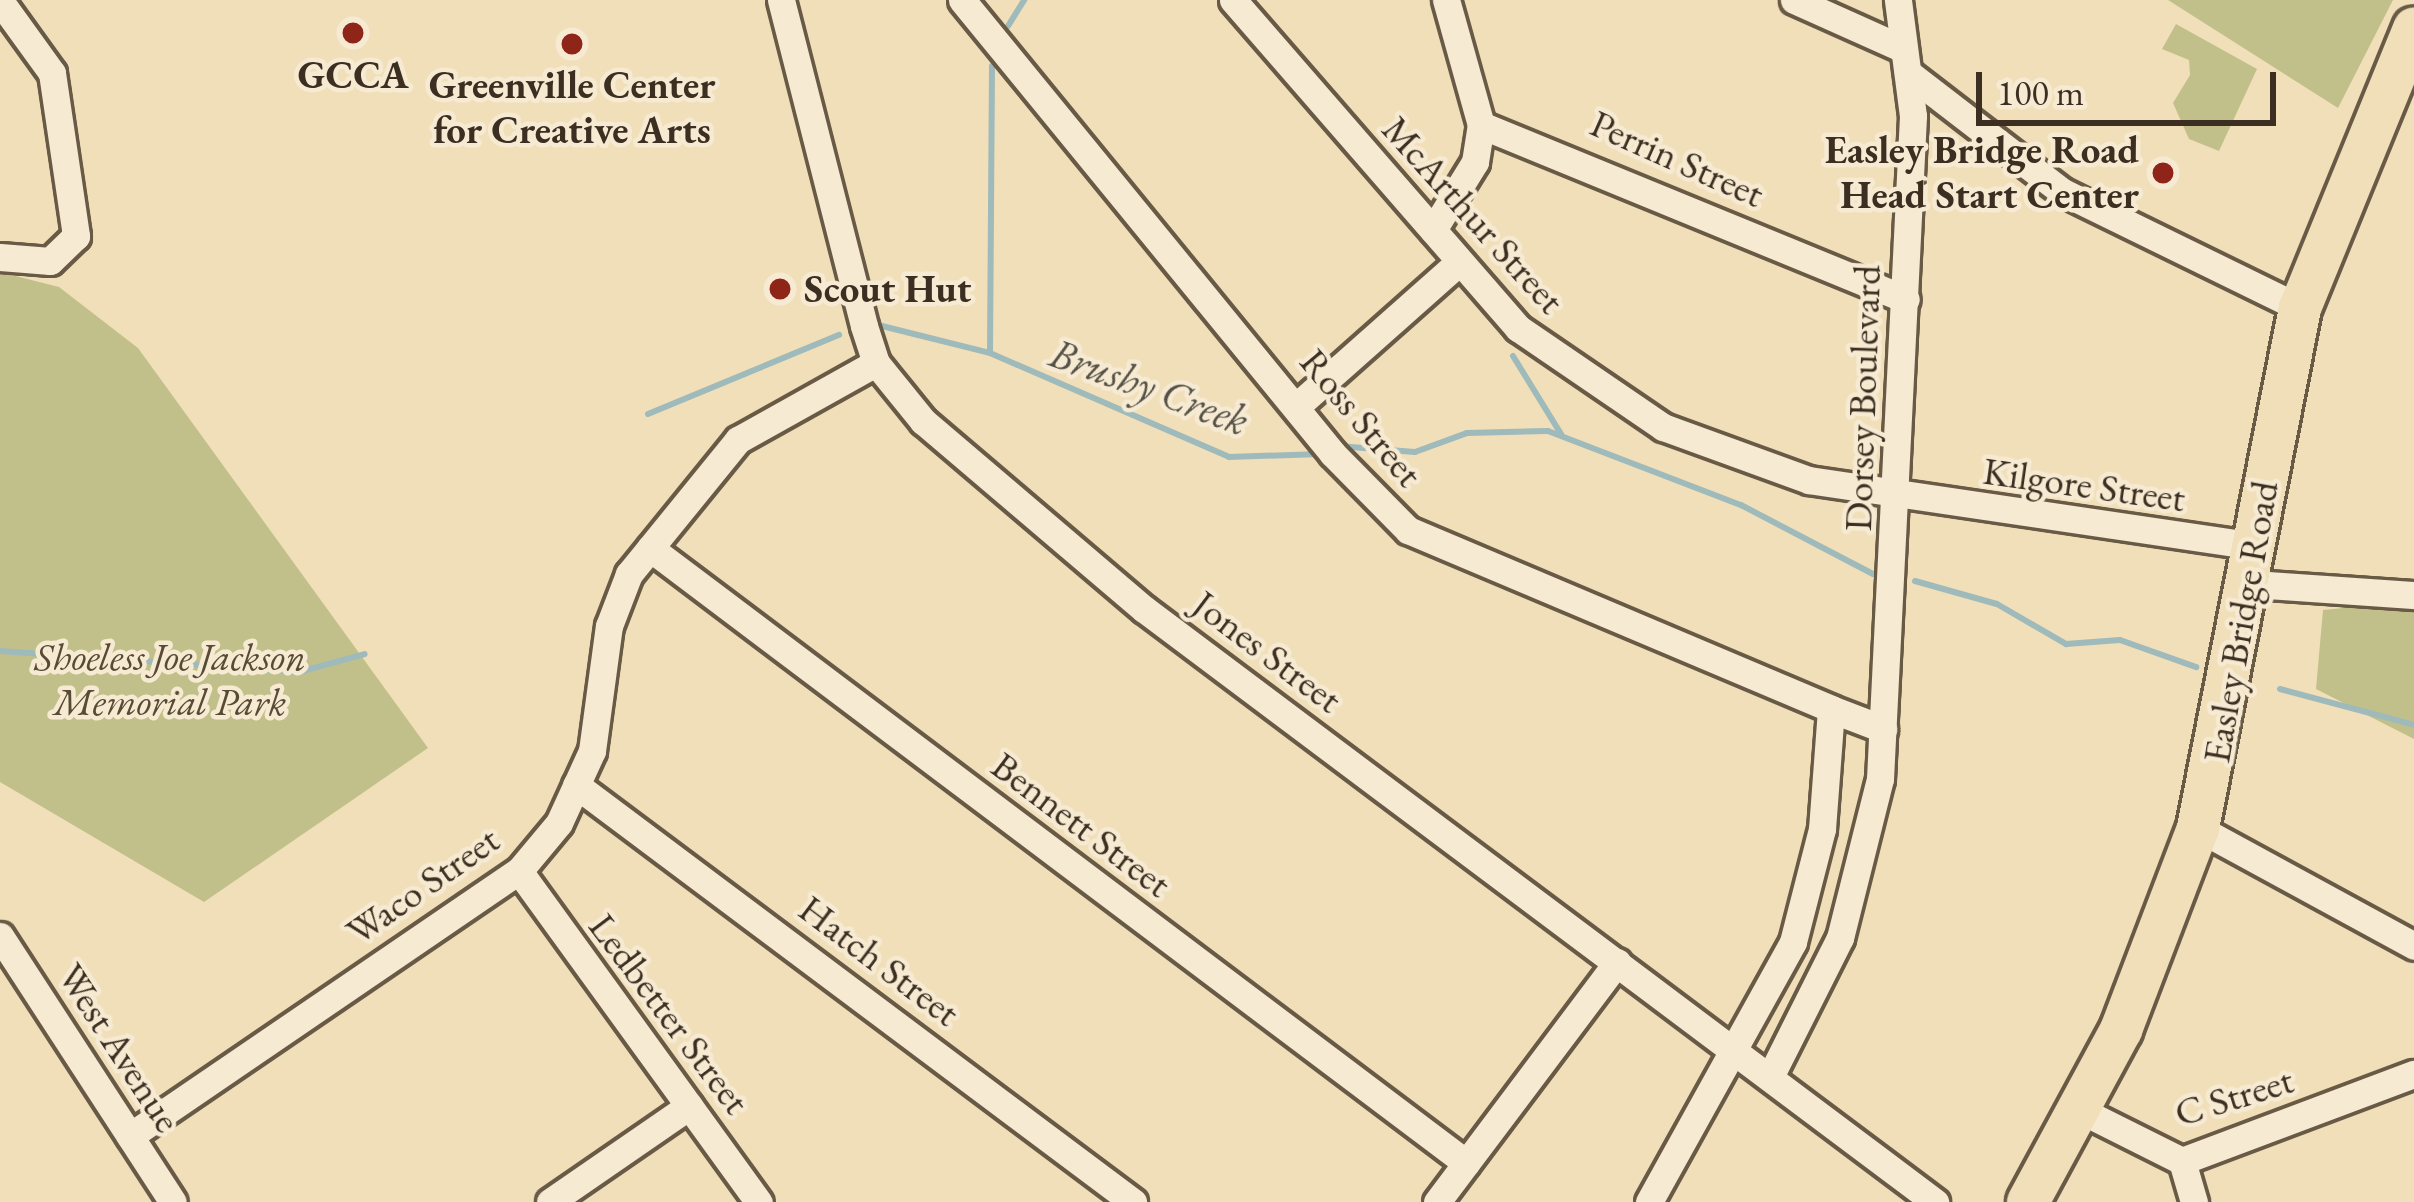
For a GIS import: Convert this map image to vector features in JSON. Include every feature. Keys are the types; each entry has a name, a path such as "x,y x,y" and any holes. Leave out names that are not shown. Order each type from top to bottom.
{"highway":[{"name":"Easley Bridge Road","path":"2028,1202 2082,1111 2198,828 2255,565 2300,308 2401,86 2414,28"}],"street":[{"name":"Jones Street","path":"781,0 876,363 923,421 1144,609 1935,1202"},
{"name":"Ross Street","path":"962,0 1298,405 1324,443 1434,546 1831,710"},
{"name":"McArthur Street","path":"1232,0 1459,262 1541,348 1663,427 1766,470 1898,496"},
{"path":"1433,230 1475,162 1481,125 1446,0"},
{"path":"1793,0 1904,60 2106,218 2300,308"},
{"name":"Dorsey Boulevard","path":"1770,1077 1855,898 1883,729 1906,299 1904,60 1898,0"},
{"path":"0,1 52,73 76,238 50,261 0,257"},
{"name":"Perrin Street","path":"1481,125 1906,299"},
{"path":"1298,405 1459,262"},
{"name":"Waco Street","path":"130,1136 519,871 576,785 598,734 613,608 650,548 738,440 876,363"},
{"name":"Kilgore Street","path":"1898,496 2414,595"},
{"name":"Bennett Street","path":"650,548 1466,1163"},
{"path":"1649,1202 1731,1047 1770,993 1804,909 1831,710 1883,729"},
{"name":"Hatch Street","path":"576,785 1133,1202"},
{"path":"2198,828 2408,943 2414,976"},
{"name":"Ledbetter Street","path":"519,871 759,1202"},
{"name":"West Avenue","path":"0,936 173,1202"},
{"path":"1436,1202 1617,962"},
{"name":"C Street","path":"2082,1111 2182,1161 2414,1074"},
{"path":"550,1202 688,1106"},
{"path":"2182,1161 2194,1202"}],"green space":[{"path":"2168,0 2393,0 2338,108"},
{"path":"2176,24 2257,69 2219,151 2189,139 2173,103 2190,75 2189,60 2162,49"},
{"name":"Shoeless Joe Jackson Memorial Park","path":"0,272 59,287 138,348 428,748 204,902 0,782"},
{"path":"2414,601 2414,739 2316,689 2323,610"}],"waterway":[{"path":"1008,26 1024,0"},
{"path":"990,353 992,66"},
{"name":"Brushy Creek","path":"878,325 990,353 1229,457 1321,454"},
{"name":"Brushy Creek","path":"648,414 839,335"},
{"path":"1513,356 1561,434"},
{"name":"Brushy Creek","path":"1338,446 1415,452 1467,433 1548,431 1741,505 1873,574"},
{"name":"Brushy Creek","path":"1915,581 1997,604 2066,644 2120,640 2196,667"},
{"name":"Brushy Creek","path":"0,651 299,672 365,654"},
{"name":"Brushy Creek","path":"2280,689 2414,725"}],"place":[{"name":"GCCA","path":"353,33"},
{"name":"Greenville Center for Creative Arts","path":"572,44"},
{"name":"Easley Bridge Road Head Start Center","path":"2163,173"},
{"name":"Scout Hut","path":"780,289"}]}
